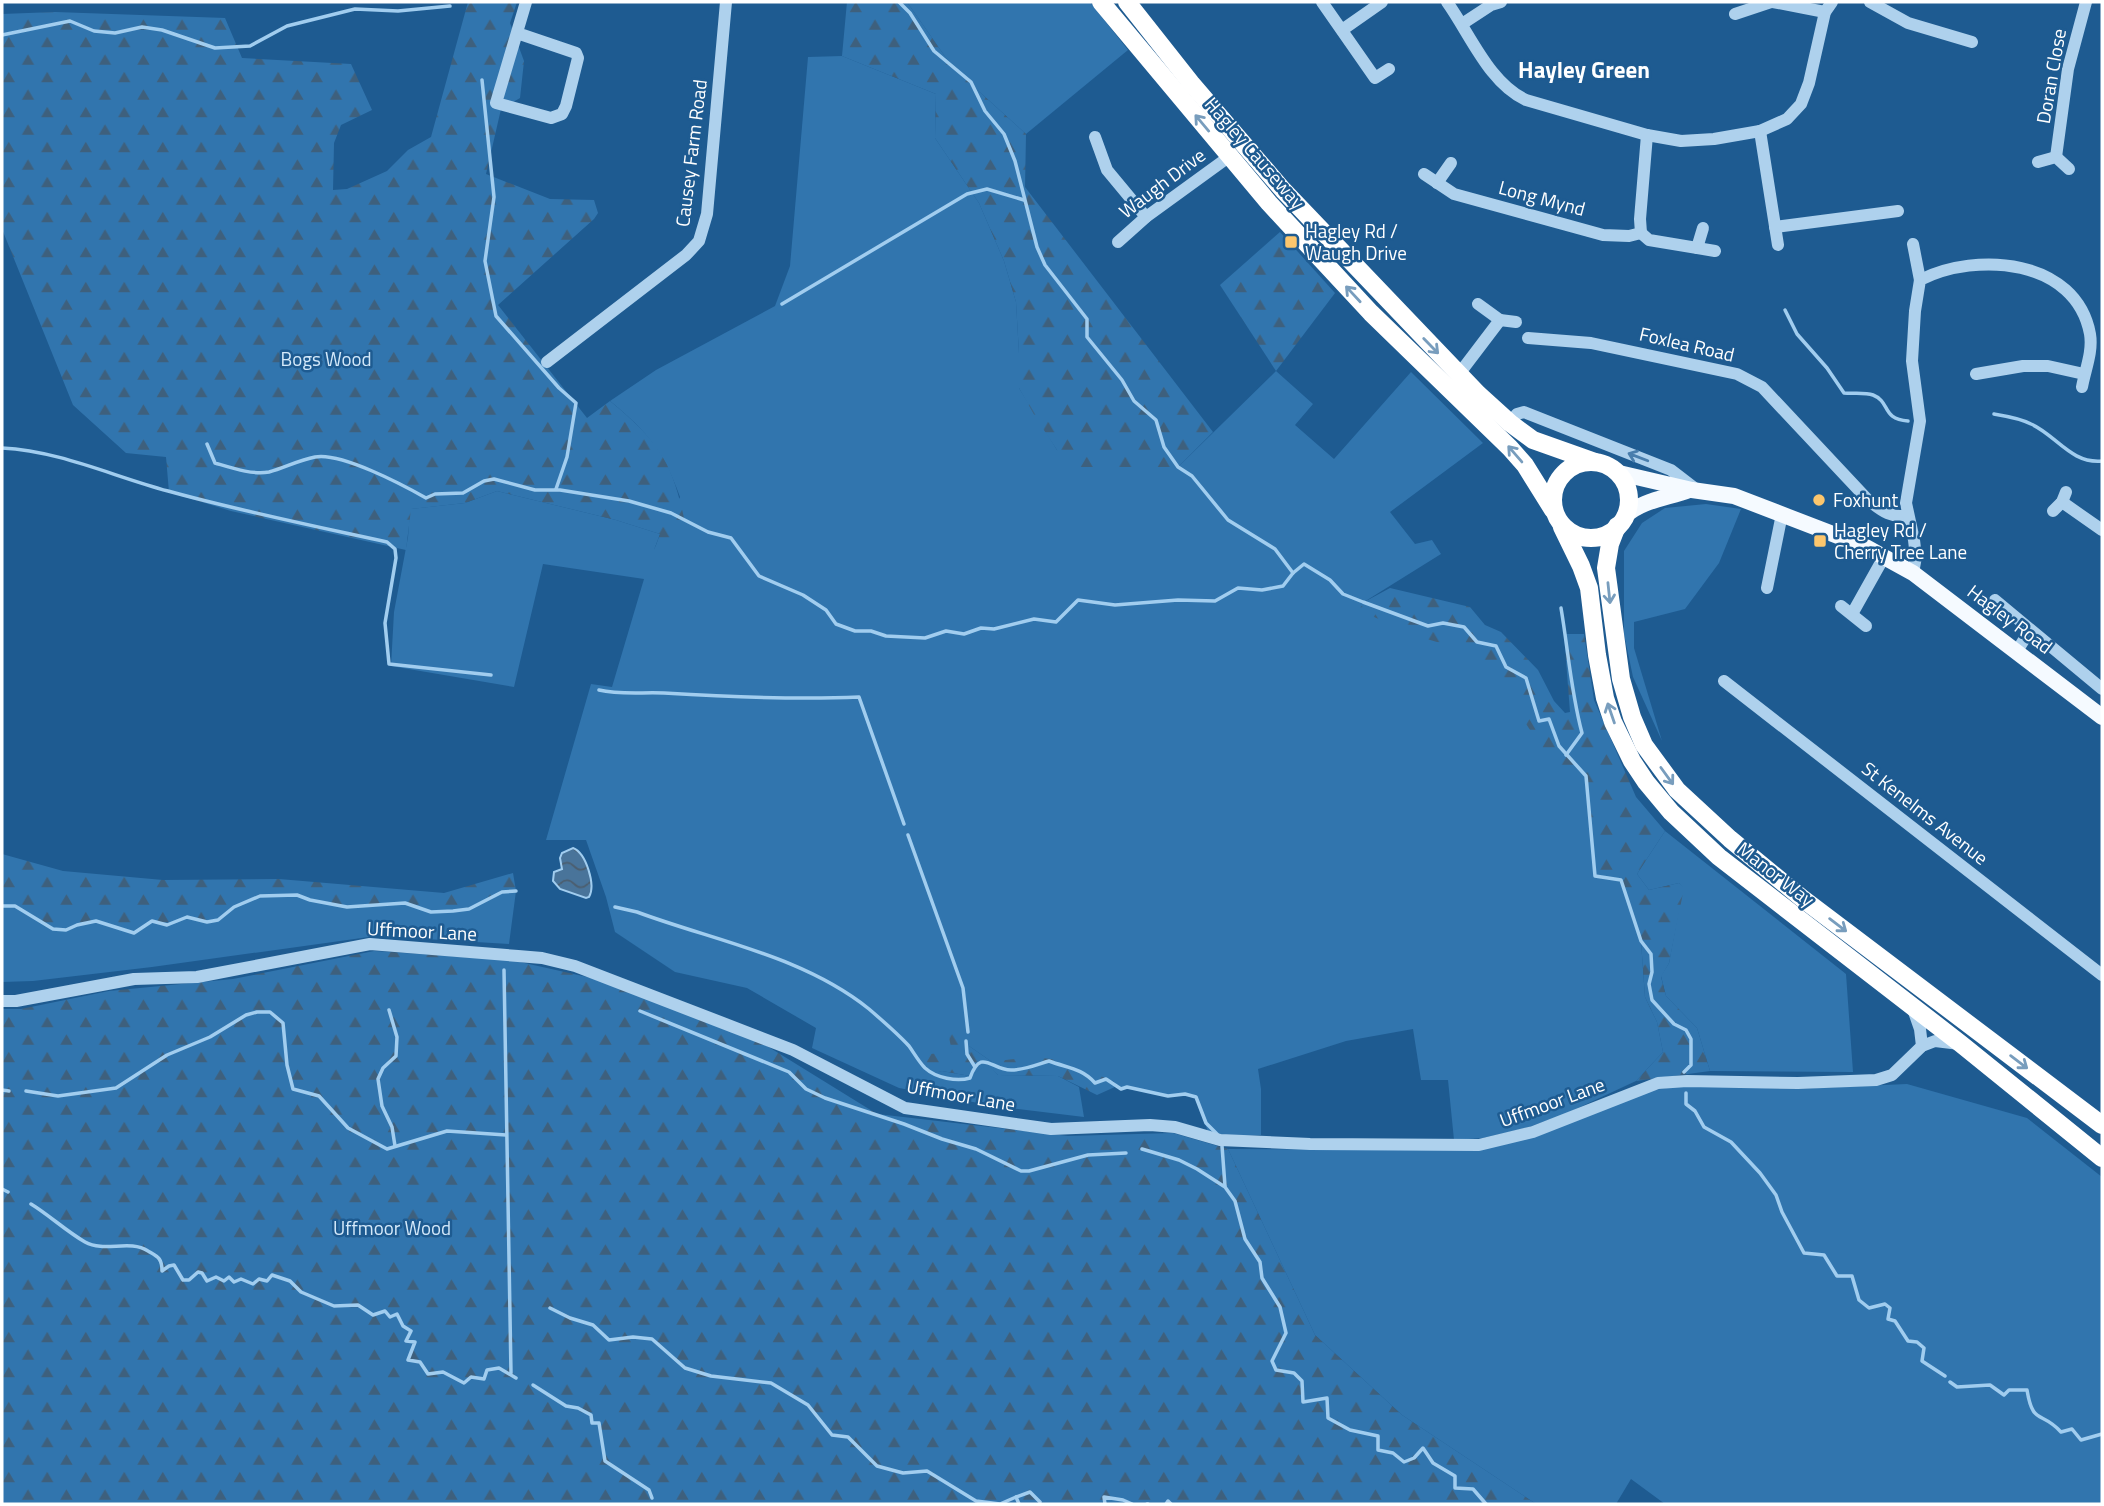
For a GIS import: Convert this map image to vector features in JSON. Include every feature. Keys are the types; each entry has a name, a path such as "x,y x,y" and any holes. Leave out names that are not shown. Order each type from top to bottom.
{"highway":[{"name":"Hagley Causeway","path":"1101,2 1269,203 1371,313 1510,448 1525,465 1553,510"},
{"name":"Hagley Causeway","path":"1127,2 1191,83 1283,190 1459,374 1510,423 1533,440 1595,462"},
{"path":"1595,462 1612,467 1628,487 1629,499 1621,521 1603,537 1588,539 1576,536 1562,527 1553,510 1554,494 1560,478 1575,467 1595,462"},
{"name":"Manor Way","path":"1621,521 1611,544 1606,568 1621,679 1632,717 1644,745 1677,790 1730,839 1803,899 2102,1125"},
{"name":"Manor Way","path":"1562,527 1589,589 1597,655 1605,698 1613,722 1632,761 1671,812 1719,857 1909,1003 2102,1158"}],"main road":[{"name":"Hagley Road","path":"1619,473 1734,496 1840,536 1884,557 1913,573 2102,717"},
{"name":"Hagley Road","path":"1621,521 1632,509 1647,502 1694,490"}],"street":[{"path":"517,33 576,53 578,58 562,114 551,118 496,103 526,2"},
{"name":"Causey Farm Road","path":"548,362 686,255 699,241 707,214 726,2"},
{"path":"1322,2 1375,78 1389,69"},
{"path":"1342,30 1382,2"},
{"path":"1447,2 1494,76 1511,93 1526,100 1647,135 1691,141 1760,131 1787,119 1801,104 1828,7 1772,2 1735,14"},
{"path":"1462,24 1491,5 1501,2"},
{"path":"1870,2 1908,23 1963,44"},
{"name":"Doran Close","path":"2056,157 2068,69 2085,2"},
{"path":"1760,131 1778,245"},
{"path":"1641,233 1647,135"},
{"path":"1095,137 1107,170 1146,217"},
{"name":"Waugh Drive","path":"1118,242 1146,217 1230,156"},
{"path":"2038,162 2056,157 2069,169"},
{"path":"1437,183 1451,163"},
{"name":"Long Mynd","path":"1424,174 1454,194 1603,235 1629,236 1641,233 1649,240 1715,251"},
{"path":"1775,227 1898,211"},
{"path":"1697,248 1703,228"},
{"path":"1913,244 1920,280 1912,360 1920,421 1906,503 1916,557 1913,573"},
{"path":"1920,280 1931,274 1953,269 2011,265 2050,277 2071,296 2082,311 2090,332 2091,347 2083,381 2048,366 2023,366 1976,374"},
{"path":"1478,304 1500,320 1516,321"},
{"path":"1459,374 1500,320"},
{"name":"Foxlea Road","path":"1528,338 1591,343 1737,374 1762,387 1868,500 1888,514 1908,516"},
{"path":"1510,423 1517,414 1524,412 1671,470 1694,490"},
{"path":"2060,502 2102,530"},
{"path":"1768,588 1782,514"},
{"path":"1866,626 1847,610 1884,557"},
{"name":"Hagley Road","path":"1995,600 2102,690"},
{"path":"2017,651 2031,630"},
{"name":"St Kenelms Avenue","path":"1724,681 2102,975"},
{"name":"Uffmoor Lane","path":"2,1001 16,1001 134,979 197,977 370,944 518,956 575,966 793,1050 905,1108 1051,1129 1150,1125 1175,1127 1220,1140 1310,1144 1479,1145 1534,1132 1658,1083 1877,1080 1892,1075 1922,1046"},
{"path":"1909,1003 1916,1014 1922,1046 1935,1041 1961,1044"}],"green space":[{"name":"Bogs Wood","path":"468,2 517,2 510,23 524,61 520,98 501,109 486,174 550,199 594,200 598,213 498,305 587,418 610,401 644,432 665,461 678,494 688,538 654,551 660,534 616,520 497,491 465,503 411,509 406,550 231,511 169,492 166,457 126,453 73,405 2,229 2,14 55,12 225,18 242,58 351,64 372,110 341,125 334,143 333,190 347,189 387,171 408,150 431,137"},
{"path":"847,2 907,2 953,68 1026,134 1025,187 1213,432 1178,467 1080,467 1057,450 1019,388 1016,302 1004,261 979,203 935,138 936,94 842,56"},
{"path":"907,2 1090,2 1128,50 1026,134 953,68"},
{"path":"842,56 936,94 935,138 979,203 1004,261 1016,302 1019,388 1057,450 1178,467 1276,371 1313,404 1295,425 1334,459 1411,372 1483,443 1390,512 1415,544 1432,540 1441,554 1364,602 1398,614 1464,627 1586,776 1595,876 1622,881 1641,941 1645,997 1657,1022 1663,1052 1636,1081 1565,1114 1526,1128 1483,1138 1454,1140 1448,1080 1421,1080 1413,1029 1346,1041 1258,1069 1261,1135 1221,1137 1208,1132 1196,1097 1168,1096 1127,1087 1121,1089 1113,1081 992,1062 969,1046 952,1052 927,1074 942,1071 970,1076 988,1064 998,1075 1058,1076 1079,1087 1084,1117 994,1106 899,1088 812,1048 816,1028 747,988 675,972 615,932 586,840 546,840 591,684 612,687 644,579 543,564 514,687 391,666 394,612 408,537 410,509 465,503 497,491 616,520 660,534 654,550 680,497 668,467 653,443 610,401 656,370 775,306 790,266 808,57"},
{"path":"1280,232 1335,293 1276,371 1220,285"},
{"path":"1706,504 1741,509 1719,563 1685,609 1634,622 1634,648 1662,741 1633,677 1624,634 1624,551 1642,523 1665,508"},
{"path":"1390,588 1470,607 1485,625 1501,632 1538,670 1554,701 1565,713 1570,712 1564,634 1584,634 1594,700 1636,797 1665,831 1637,874 1649,890 1679,883 1684,888 1669,963 1661,977 1666,996 1697,1028 1710,1071 1636,1081 1663,1052 1657,1022 1645,997 1641,941 1622,882 1595,876 1586,777 1553,765 1492,672 1471,652 1420,637 1358,610 1366,601"},
{"path":"1665,831 1846,974 1853,1072 1710,1071 1697,1028 1666,996 1661,976 1669,963 1683,888 1679,883 1649,890 1637,874"},
{"path":"2,854 63,871 163,880 279,879 444,893 513,873 516,891 502,892 469,909 431,912 405,903 347,907 297,895 260,896 234,907 218,920 207,922 187,917 167,925 152,921 134,933 96,921 66,930 53,929 15,906 2,906"},
{"path":"516,891 509,944 376,936 152,967 2,982 2,906 15,906 53,929 66,930 96,921 134,933 152,921 167,925 187,917 207,922 218,920 234,907 260,896 297,895 347,907 405,903 431,912 490,900 502,892"},
{"name":"Uffmoor Wood","path":"374,951 511,960 605,981 767,1046 877,1114 1068,1136 1173,1133 1228,1149 1315,1335 1402,1415 1536,1504 2,1504 2,1009 21,1009 109,991 233,979"},
{"path":"963,1024 969,1046 992,1062 1027,1058 1054,1060 1080,1067 1117,1086 1097,1095 1058,1076 998,1075 988,1065 970,1076 942,1071 927,1075 916,1069 919,1055 952,1052 948,1032"},
{"path":"1907,1084 2027,1118 2102,1177 2102,1504 1665,1504 1631,1479 1616,1504 1536,1504 1402,1415 1315,1335 1228,1149 1481,1150 1649,1091 1683,1085 1795,1089"}],"water":[{"path":"573,848 582,856 588,870 591,892 586,898 560,889 553,881 554,872 562,869 562,853"}],"waterway":[{"path":"899,2 910,13 934,51 971,82 985,111 1004,134 1015,161 1037,247 1045,265 1087,319 1087,337 1122,380 1134,401 1156,420 1164,447 1178,467 1192,476 1228,520 1275,549 1293,573"},
{"path":"2,35 70,21 94,31 115,33 142,27 162,30 215,48 250,46 287,26 355,9 398,11 450,6"},
{"path":"482,80 494,197 485,261 496,316 559,388 576,403 567,457 556,489"},
{"path":"782,304 967,194 987,189 1024,200"},
{"path":"1785,310 1797,334 1827,368 1844,393 1873,395 1879,398 1894,417 1908,421"},
{"path":"1994,414 2027,422 2073,454 2091,461 2102,461"},
{"path":"207,444 215,463 235,469 256,473 269,472 309,458 340,459 403,485 426,498 435,494 463,493 484,481 494,479 535,490 560,490 629,501 671,513 708,532 731,538 759,576 803,595 826,610 836,624 855,631 871,631 886,636 925,638 946,631 964,634 981,628 994,629 1034,619 1056,622 1078,600 1115,605 1178,600 1215,601 1238,588 1262,590 1283,586 1304,564 1330,580 1343,594 1363,602 1428,626 1443,623 1464,627 1477,642 1496,646 1506,667 1526,678 1539,721 1549,719 1559,746 1586,776 1595,876 1621,880 1641,941 1651,954 1652,972 1649,984 1652,1000 1674,1024 1686,1030 1691,1039 1691,1065 1684,1072"},
{"path":"2,448 45,454 195,498 387,542 395,549 396,558 385,623 389,664 491,675"},
{"path":"1561,608 1582,733 1566,755"},
{"path":"599,690 762,698 859,697 904,824"},
{"path":"908,835 963,988 968,1032"},
{"path":"2,906 15,906 53,929 66,930 96,921 134,933 152,921 167,925 187,917 207,922 218,920 234,907 260,896 297,895 347,907 405,903 431,912 469,909 502,892 516,891"},
{"path":"615,907 758,951 816,976 869,1009 909,1046 925,1068 941,1077 959,1080 970,1078 978,1064 983,1062 1011,1070 1049,1061 1079,1071 1095,1083 1106,1079 1121,1089 1127,1087 1168,1096 1185,1094 1196,1097 1206,1123 1217,1134"},
{"path":"504,970 511,1373"},
{"path":"389,1010 397,1037 396,1056 383,1068 378,1079 382,1106 392,1127 395,1146"},
{"path":"640,1011 789,1072 806,1089 825,1098 976,1149 1021,1171 1088,1155 1126,1153"},
{"path":"26,1091 58,1096 116,1088 167,1055 210,1037 246,1015 270,1012 283,1023 287,1065 293,1089 319,1096 348,1128 387,1149 447,1131 506,1135"},
{"path":"966,1041 967,1054 975,1067"},
{"path":"2,1090 9,1091"},
{"path":"1686,1093 1686,1104 1695,1111 1704,1127 1731,1142 1760,1173 1776,1195 1804,1253 1824,1255 1837,1276 1852,1276 1859,1300 1869,1308 1885,1304 1890,1308 1888,1319 1895,1321 1908,1341 1917,1342 1924,1348 1922,1361 1945,1376"},
{"path":"1222,1146 1225,1186"},
{"path":"1142,1149 1179,1160 1197,1169 1225,1187 1235,1201 1245,1239 1260,1262 1262,1278 1280,1307 1286,1333 1272,1361 1276,1370 1294,1373 1302,1381 1303,1402 1327,1398 1328,1418 1350,1430 1378,1436 1378,1450 1393,1453 1404,1462 1414,1458 1423,1448 1433,1463 1455,1476 1455,1488 1473,1489 1486,1504"},
{"path":"2,1189 8,1192"},
{"path":"31,1204 85,1242 101,1246 133,1246 148,1251 159,1258 162,1271 174,1265 183,1280 189,1280 198,1272 202,1273 207,1281 216,1277 224,1281 229,1277 234,1282 241,1279 253,1284 259,1279 267,1281 272,1275 290,1281 301,1292 334,1306 358,1305 373,1315 385,1311 390,1317 397,1314 403,1326 411,1331 406,1341 415,1342 408,1360 420,1362 428,1374 443,1372 464,1383 471,1377 484,1379 487,1370 499,1368 516,1378"},
{"path":"550,1308 593,1325 609,1340 633,1337 652,1339 685,1368 711,1376 771,1383 808,1405 832,1435 848,1437 877,1466 903,1473 927,1471 976,1501 1000,1504 1016,1497"},
{"path":"1950,1382 1957,1387 1990,1385 2004,1395 2009,1390 2027,1390 2035,1413 2061,1432 2072,1429 2081,1440 2102,1434"},
{"path":"533,1385 566,1406 578,1408 591,1415 592,1423 599,1423 605,1461 649,1490 652,1498"},
{"path":"1019,1504 1016,1497 1030,1492 1040,1502"},
{"path":"1105,1504 1104,1497 1132,1504"},
{"path":"1166,1504 1168,1501 1171,1504"}],"place":[{"name":"Hagley Rd / Waugh Drive","path":"1291,242"},
{"name":"Foxhunt","path":"1819,500"},
{"name":"Hagley Rd / Cherry Tree Lane","path":"1820,541"}],"district":[{"name":"Hayley Green","path":"1584,70"}]}
